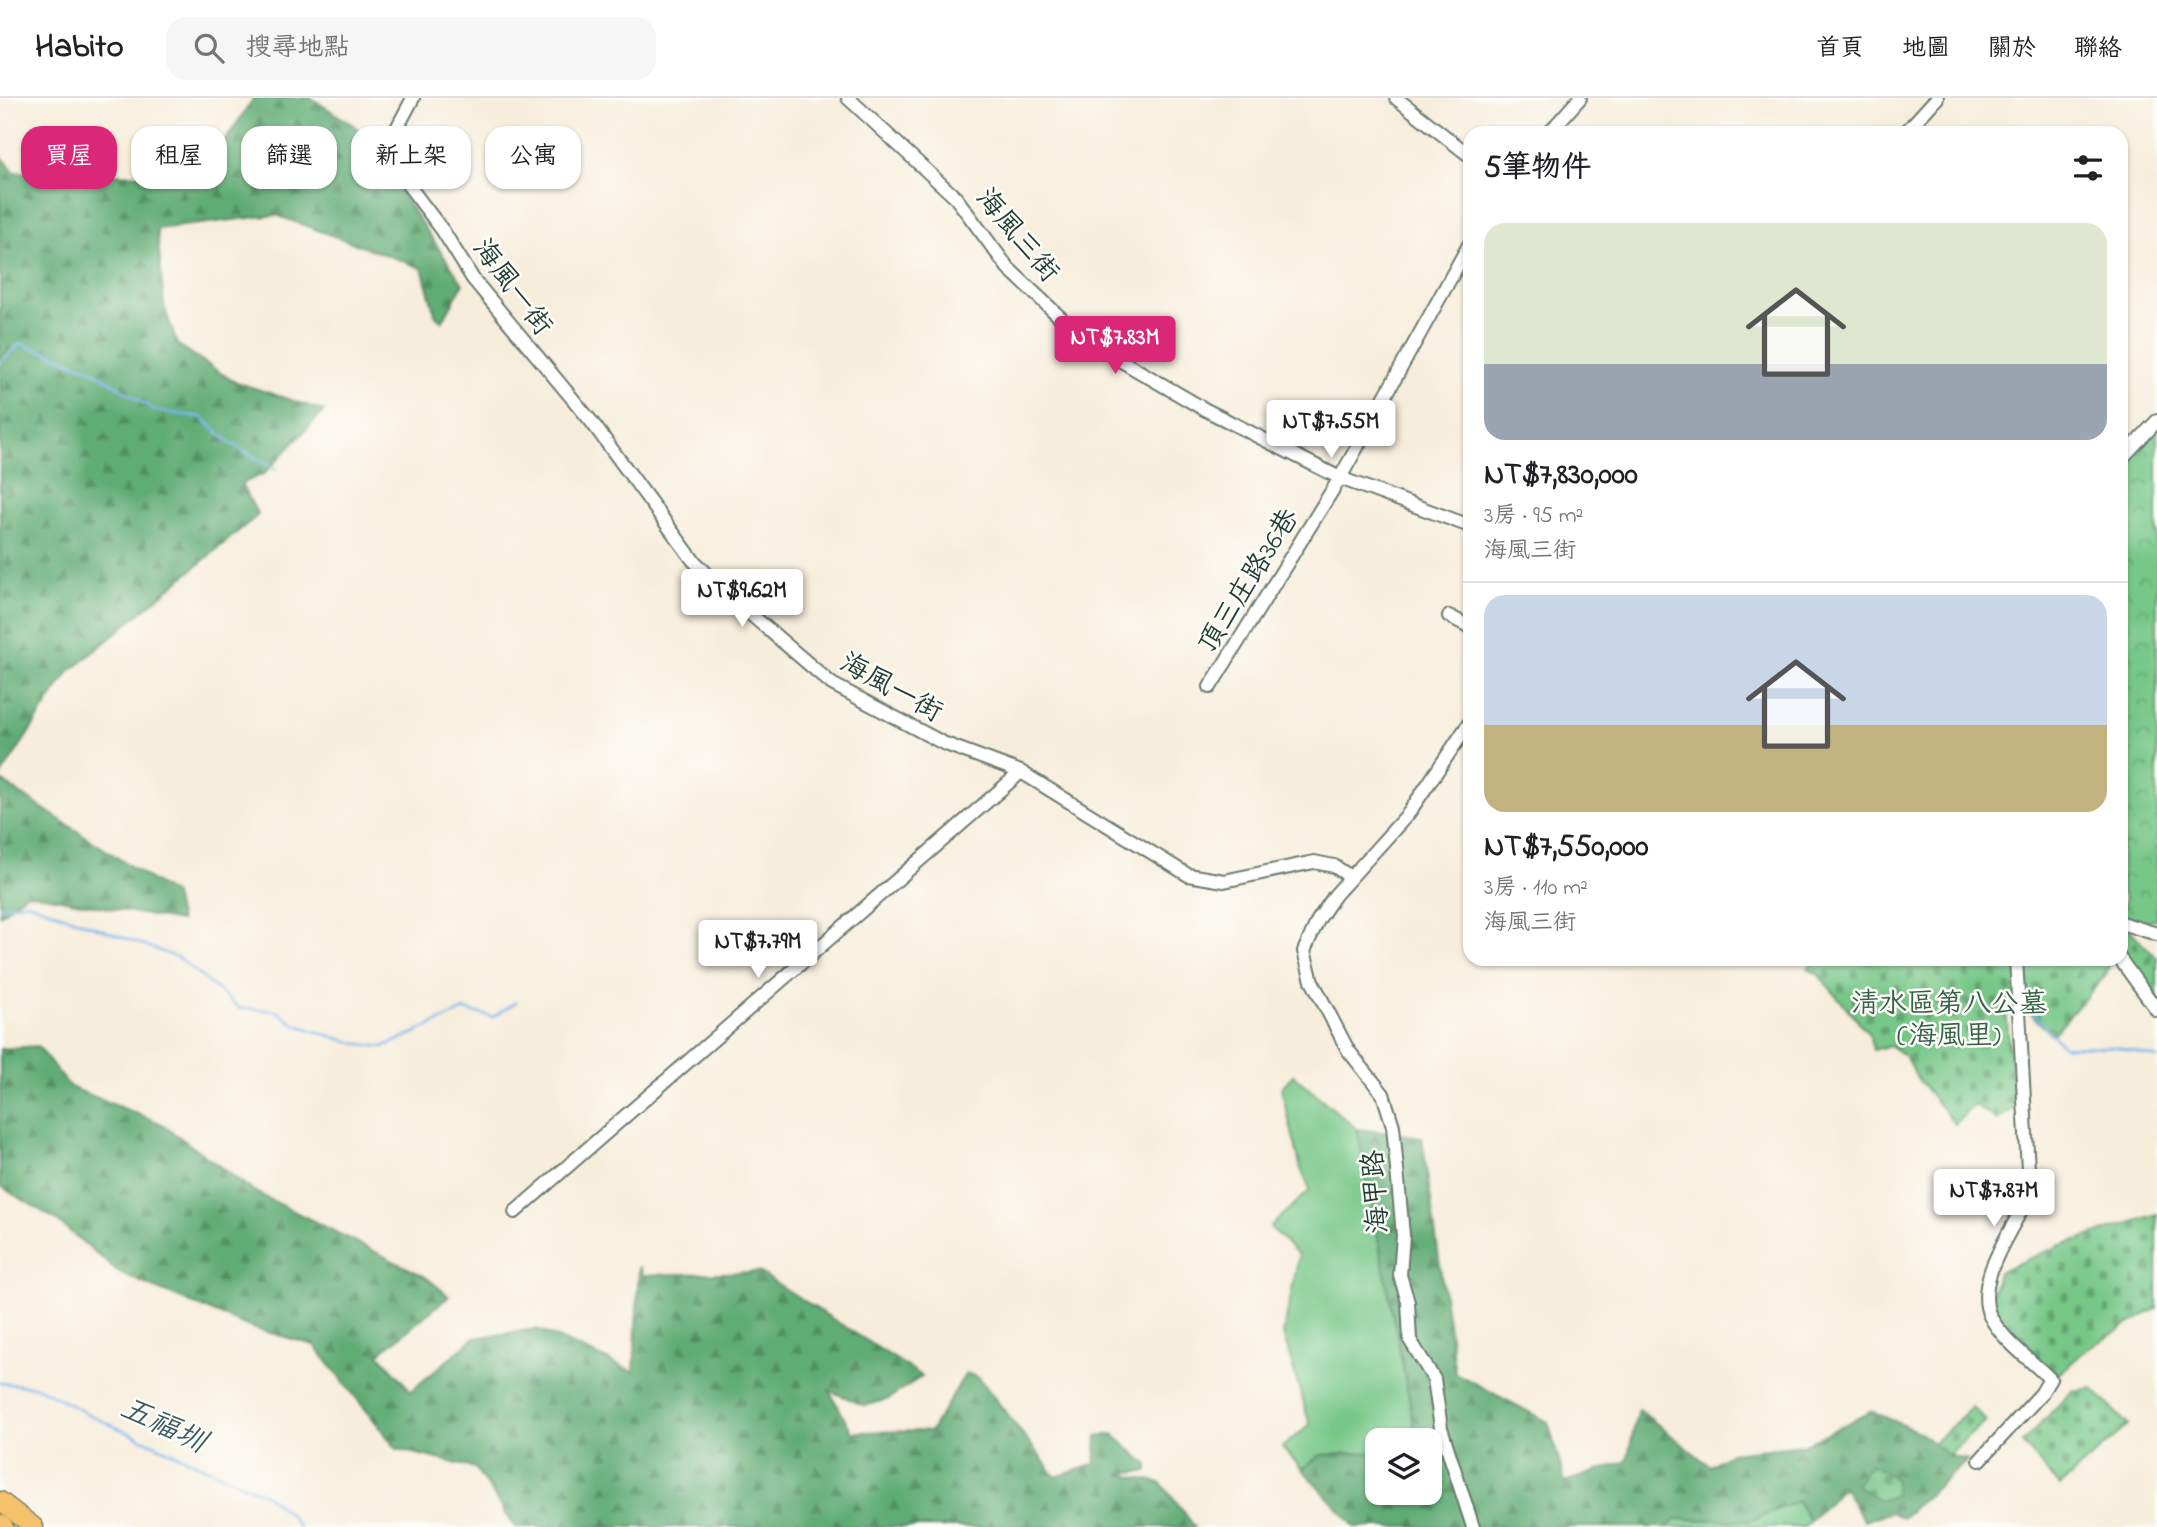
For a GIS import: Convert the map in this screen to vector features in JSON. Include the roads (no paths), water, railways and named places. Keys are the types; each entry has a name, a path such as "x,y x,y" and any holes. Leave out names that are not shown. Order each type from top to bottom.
{"highway":[{"path":"0,1501 34,1527"}],"street":[{"name":"海風一街","path":"413,98 388,145 387,158 443,231 473,279 591,421 693,560 727,594 832,684 943,743 1021,772 1188,875 1224,881 1314,862 1334,866 1349,876"},
{"name":"海風三街","path":"848,98 956,198 1008,268 1063,320 1118,359 1194,403 1340,478 1463,523"},
{"path":"1396,98 1463,151"},
{"path":"1555,126 1580,98"},
{"path":"1911,126 1937,98"},
{"name":"頂三庄路36巷","path":"1210,687 1340,478 1463,256"},
{"path":"2128,451 2157,421"},
{"path":"1448,616 1463,624"},
{"name":"海甲路","path":"1463,732 1408,814 1349,876 1318,920 1304,951 1312,981 1348,1050 1383,1094 1393,1126 1403,1235 1399,1275 1408,1302 1410,1340 1434,1379 1441,1428 1473,1527"},
{"path":"516,1212 1021,772"},
{"path":"2128,925 2157,934"},
{"path":"1980,1460 2041,1394 2050,1379 1997,1326 1987,1305 1986,1288 2029,1187 2016,966"},
{"path":"2125,966 2157,1010"}],"waterway":[{"path":"0,363 20,343 91,369 156,411 201,417 230,443 275,469"},
{"path":"0,907 27,902 179,958 239,1008 277,1011 296,1025 353,1043 383,1047 465,1010 493,1017 516,1002"},
{"path":"2022,966 2027,1007 2063,1046 2118,1047 2157,1058"},
{"name":"五福圳","path":"0,1383 37,1387 94,1417 266,1495 289,1514 299,1527"}],"park label":[{"name":"清水區第八公墓 (海風里)","path":"1949,1018"}]}
